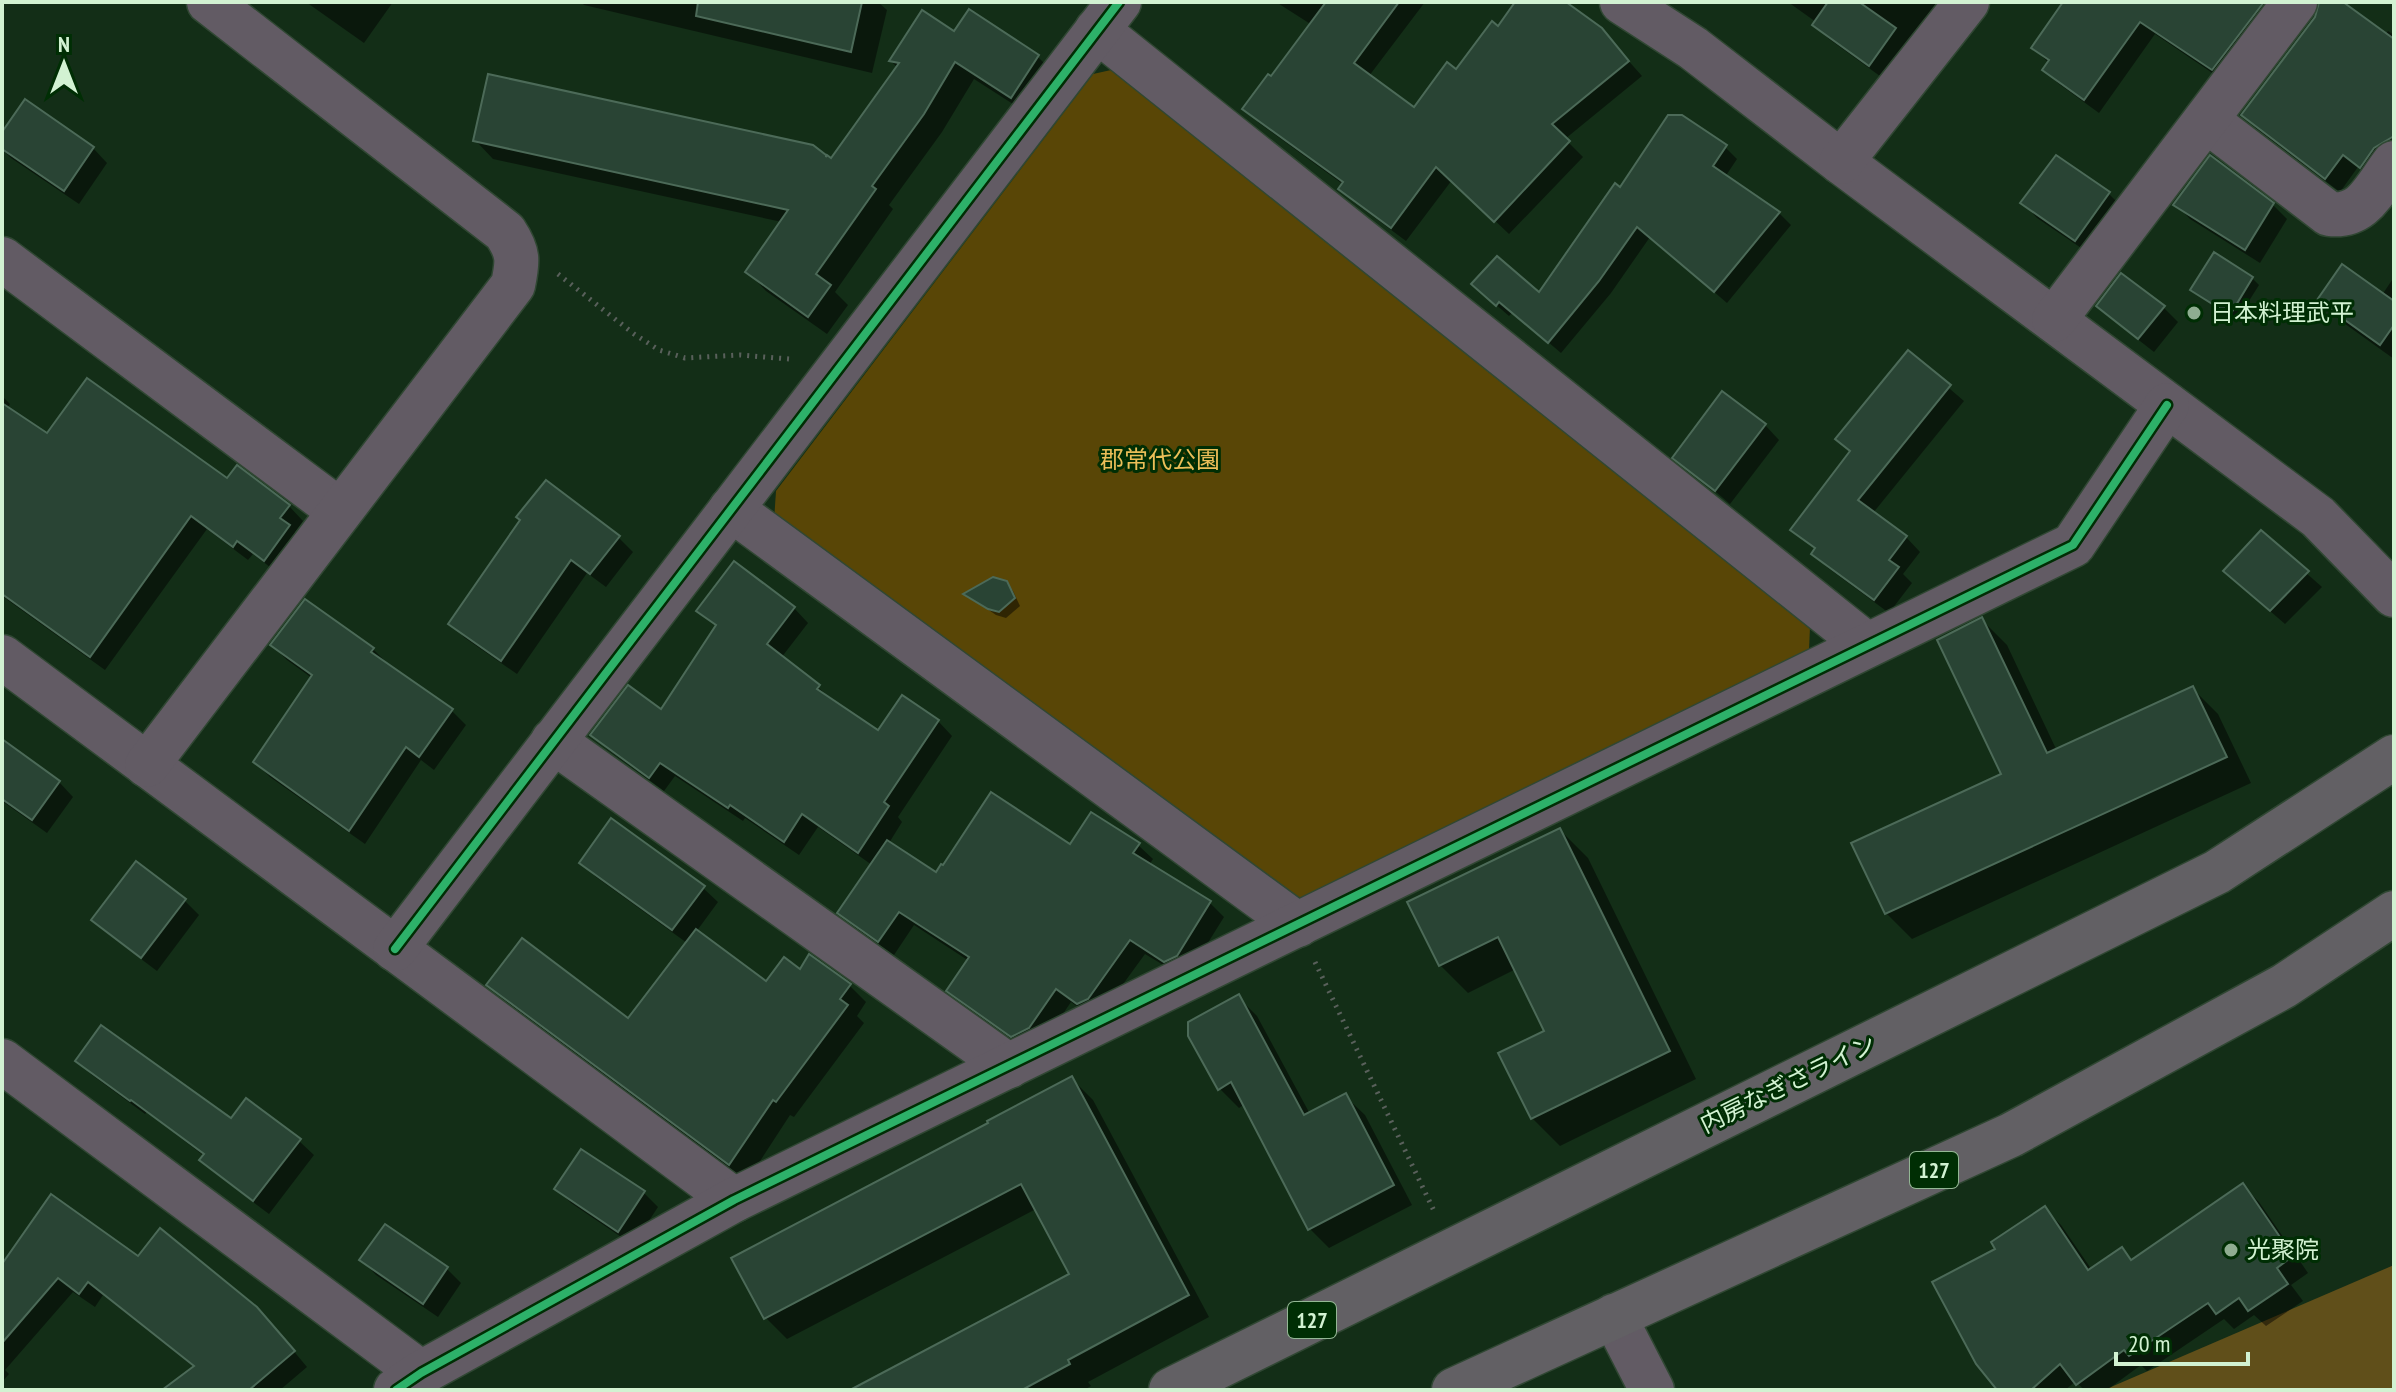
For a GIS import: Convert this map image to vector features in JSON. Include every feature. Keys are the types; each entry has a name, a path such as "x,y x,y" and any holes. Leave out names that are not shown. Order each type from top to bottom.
{"highway":[{"name":"内房なぎさライン","path":"1171,1390 2217,872 2394,757"},
{"name":"127","path":"1454,1390 2011,1135 2284,986 2394,913"}],"street":[{"path":"147,765 513,285 517,264 515,247 505,232 209,2"},
{"path":"1622,2 1693,48 2318,517 2394,595"},
{"path":"1841,162 1967,2"},
{"path":"2054,320 2295,2"},
{"path":"395,949 1108,16 1867,645"},
{"path":"2206,120 2329,214 2345,216 2360,208 2394,163"},
{"path":"2,259 340,511"},
{"path":"2,1061 408,1382 734,1200 2073,545 2167,405"},
{"path":"731,509 1298,925"},
{"path":"2,657 734,1200"},
{"path":"553,741 1009,1066"},
{"path":"1614,1316 1652,1390"}],"path":[{"path":"505,232 634,334 659,350 685,358 740,355 842,363"},
{"path":"1298,925 1438,1219"}],"green space":[{"name":"郡常代公園","path":"1111,70 1810,627 1809,650 1315,897 1294,897 774,521 776,491 1093,74"}],"shaded area":[{"path":"2394,1265 2394,1390 2104,1390"}],"building":[{"path":"698,2 862,2 851,52 696,16"},
{"path":"1326,2 1399,2 1354,63 1414,107 1447,62 1456,69 1492,21 1498,26 1515,2 1566,2 1602,28 1629,61 1552,124 1570,141 1494,222 1436,167 1391,228 1338,189 1343,182 1242,109 1268,74 1271,76"},
{"path":"1828,2 1859,2 1896,28 1869,66 1812,25"},
{"path":"2063,2 2264,2 2212,70 2140,22 2084,100 2042,70 2049,60 2031,48"},
{"path":"2319,2 2343,2 2394,39 2394,136 2374,148 2360,168 2343,155 2325,179 2241,115 2315,17"},
{"path":"969,9 1039,55 1011,98 955,62 924,114 872,186 876,189 816,274 831,285 808,317 745,272 788,210 473,141 488,74 813,145 831,158 899,63 889,61 922,10 954,31"},
{"path":"25,99 94,147 64,191 2,149 2,132"},
{"path":"1668,115 1682,115 1727,145 1713,166 1780,212 1714,292 1637,227 1599,281 1548,343 1499,302 1496,306 1471,284 1497,256 1539,292 1615,183 1620,187"},
{"path":"2056,155 2110,192 2075,241 2020,203"},
{"path":"2210,155 2274,203 2245,250 2173,205"},
{"path":"2214,252 2253,277 2230,315 2190,290"},
{"path":"2342,264 2394,301 2394,325 2380,345 2317,300"},
{"path":"2121,273 2165,306 2138,339 2096,306"},
{"path":"1908,350 1951,385 1858,500 1907,536 1889,560 1899,567 1874,600 1811,554 1815,548 1790,530 1850,451 1835,439"},
{"path":"87,378 227,478 237,465 290,505 280,518 290,525 264,561 237,541 233,547 191,516 90,657 2,594 2,403 47,433"},
{"path":"1722,391 1766,424 1715,491 1672,458"},
{"path":"546,480 620,536 590,574 571,560 501,661 448,624 520,520 516,517"},
{"path":"2261,530 2309,571 2270,611 2223,571"},
{"path":"734,561 795,607 767,644 820,685 817,689 878,730 902,695 939,720 884,802 889,806 858,853 802,814 784,842 660,763 649,778 590,735 628,685 661,709 716,625 696,611"},
{"path":"993,577 1007,581 1015,598 999,612 963,594"},
{"path":"305,599 374,648 371,652 453,709 419,757 406,747 349,831 253,762 312,675 270,645"},
{"path":"1982,617 2047,753 2193,686 2227,757 1885,914 1851,843 2001,774 1937,640"},
{"path":"2,739 60,781 32,820 2,799"},
{"path":"991,792 1070,844 1091,812 1140,843 1133,853 1211,901 1177,956 1164,962 1130,940 1088,999 1077,1004 1056,989 1029,1028 1011,1037 946,991 969,957 899,912 878,942 837,913 887,840 936,872"},
{"path":"611,818 705,886 672,930 579,863"},
{"path":"1560,828 1670,1051 1531,1119 1498,1053 1544,1031 1498,937 1439,966 1407,902"},
{"path":"136,861 186,899 141,958 91,920"},
{"path":"696,929 766,981 784,957 800,969 809,954 851,984 840,999 848,1005 776,1102 773,1100 729,1165 486,985 522,938 628,1018"},
{"path":"1239,994 1304,1115 1346,1093 1394,1185 1308,1230 1231,1082 1218,1090 1188,1036 1188,1022"},
{"path":"101,1025 231,1118 246,1098 301,1139 253,1201 199,1160 204,1154 75,1061"},
{"path":"1072,1076 1189,1295 1068,1360 1070,1364 1022,1390 850,1390 1069,1274 1021,1184 764,1319 731,1258"},
{"path":"581,1149 645,1191 618,1232 554,1189"},
{"path":"2243,1183 2293,1256 2277,1268 2288,1284 2248,1311 2239,1298 2216,1314 2208,1303 2129,1356 2124,1350 2076,1385 2060,1364 2031,1390 1997,1390 1976,1364 1932,1282 1995,1249 1991,1242 2045,1206 2088,1270 2122,1247 2131,1260"},
{"path":"51,1194 138,1256 160,1228 257,1307 295,1351 249,1390 162,1390 194,1366 88,1282 79,1294 58,1278 2,1343 2,1264"},
{"path":"385,1224 448,1267 423,1304 359,1260"}],"cycle path":[{"path":"395,949 1119,2"},
{"path":"396,1390 421,1373 734,1200 2073,545 2167,405"}],"place":[{"name":"日本料理武平","path":"2194,313"},
{"name":"光聚院","path":"2231,1250"}]}
